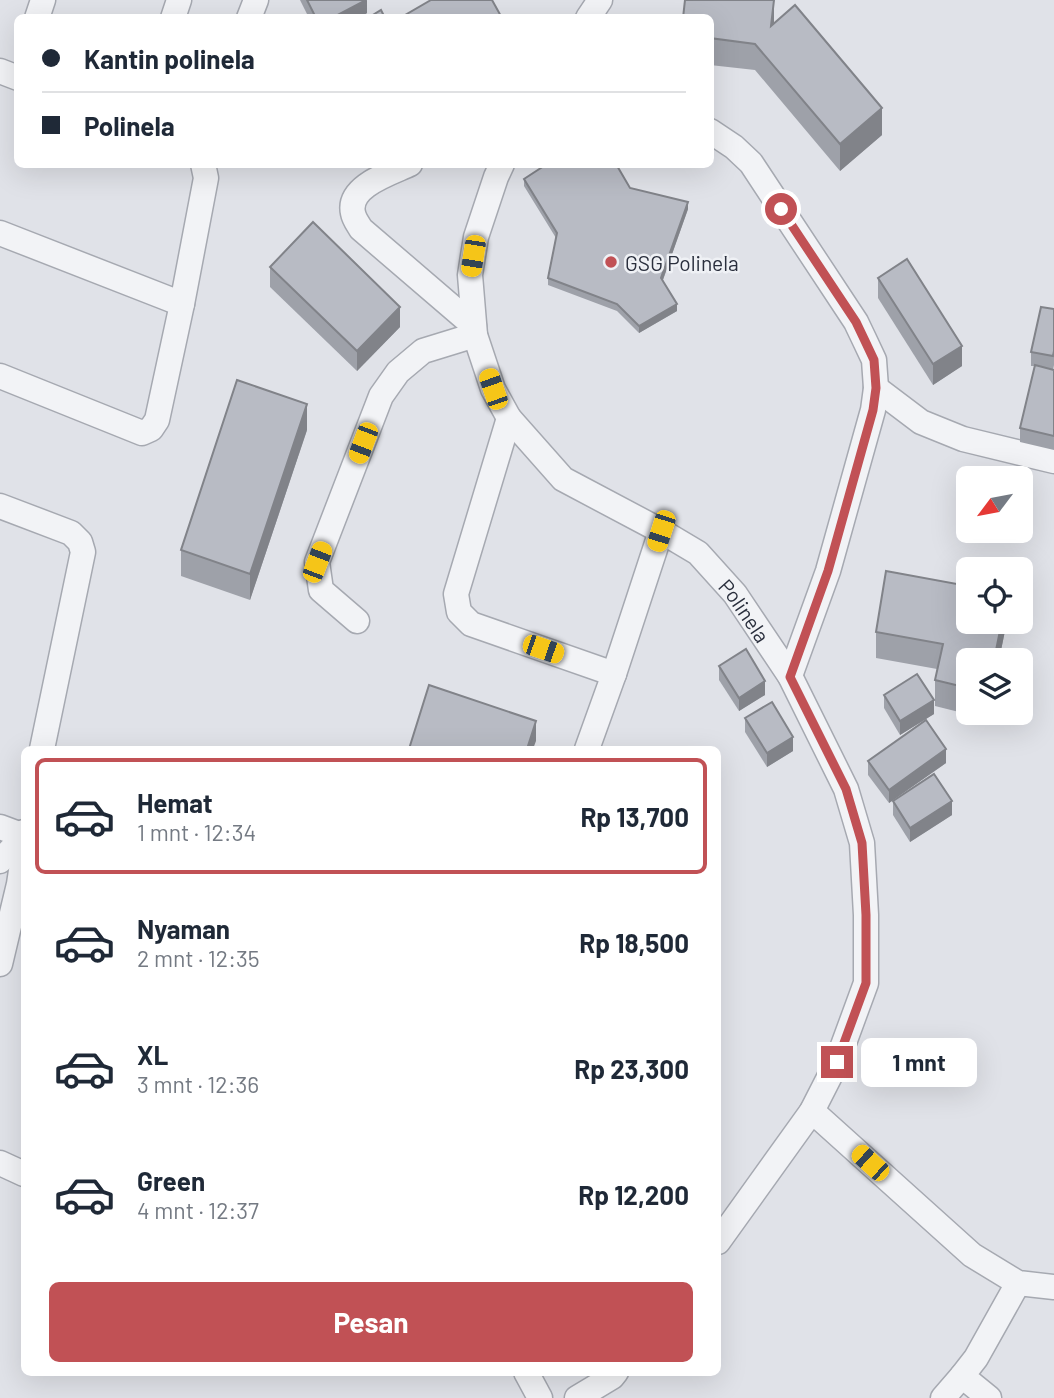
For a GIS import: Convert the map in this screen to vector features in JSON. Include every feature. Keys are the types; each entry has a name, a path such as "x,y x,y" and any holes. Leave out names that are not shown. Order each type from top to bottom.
{"street":[{"path":"714,134 734,146 751,163 856,322 874,360 876,388 873,410 828,571 790,677"},
{"path":"0,376 142,433 151,429 157,420 182,304 206,178 203,168"},
{"path":"357,621 321,590 317,562 381,396 398,372 423,351 475,331 361,229 354,218 354,202 363,188 401,168"},
{"name":"Polinela","path":"500,168 476,237 470,275 475,331 493,389 509,418 563,479 698,553 735,594 790,677 846,789 862,843 866,983 837,1062 812,1111 721,1238"},
{"path":"0,233 182,304"},
{"path":"876,388 922,422 963,439 1054,461"},
{"path":"509,418 456,594 459,612 471,624 614,674"},
{"path":"0,506 71,533 80,542 83,552 43,746"},
{"path":"588,746 661,531"},
{"path":"0,827 21,833"},
{"path":"0,861 21,837"},
{"path":"0,964 21,871"},
{"path":"812,1111 972,1255 1018,1283 1054,1287"},
{"path":"0,1163 21,1173"},
{"path":"943,1398 976,1358 1018,1283"},
{"path":"528,1376 540,1398"},
{"path":"577,1398 613,1376"},
{"path":"962,1376 989,1398"}],"building":[{"path":"307,0 366,0 340,14 314,14"},
{"path":"431,0 492,0 500,14 407,14"},
{"path":"685,0 774,0 771,26 795,5 882,108 840,144 755,44 714,39 714,14 683,14"},
{"name":"GSG Polinela","path":"541,168 618,168 630,188 688,202 661,278 677,304 639,326 617,304 548,278 557,233 524,179"},
{"path":"313,222 400,307 357,351 270,267"},
{"path":"907,259 962,346 933,364 878,278"},
{"path":"1041,307 1054,309 1053,356 1031,352"},
{"path":"1035,365 1054,370 1054,436 1020,428"},
{"path":"237,380 307,404 250,574 181,550"},
{"path":"886,571 956,584 956,634 999,634 996,648 956,648 956,685 935,680 943,644 876,632"},
{"path":"746,649 765,681 739,698 719,666"},
{"path":"917,674 934,700 900,721 884,695"},
{"path":"429,685 536,721 528,746 410,746"},
{"path":"772,702 793,737 767,753 745,718"},
{"path":"926,720 946,749 889,790 868,761"},
{"path":"934,774 952,801 910,828 893,801"}],"place":[{"name":"GSG Polinela","path":"611,262"}],"route":[{"path":"781,209 856,322 874,360 876,388 873,410 828,571 790,677 846,789 862,843 866,983 837,1062"}]}
